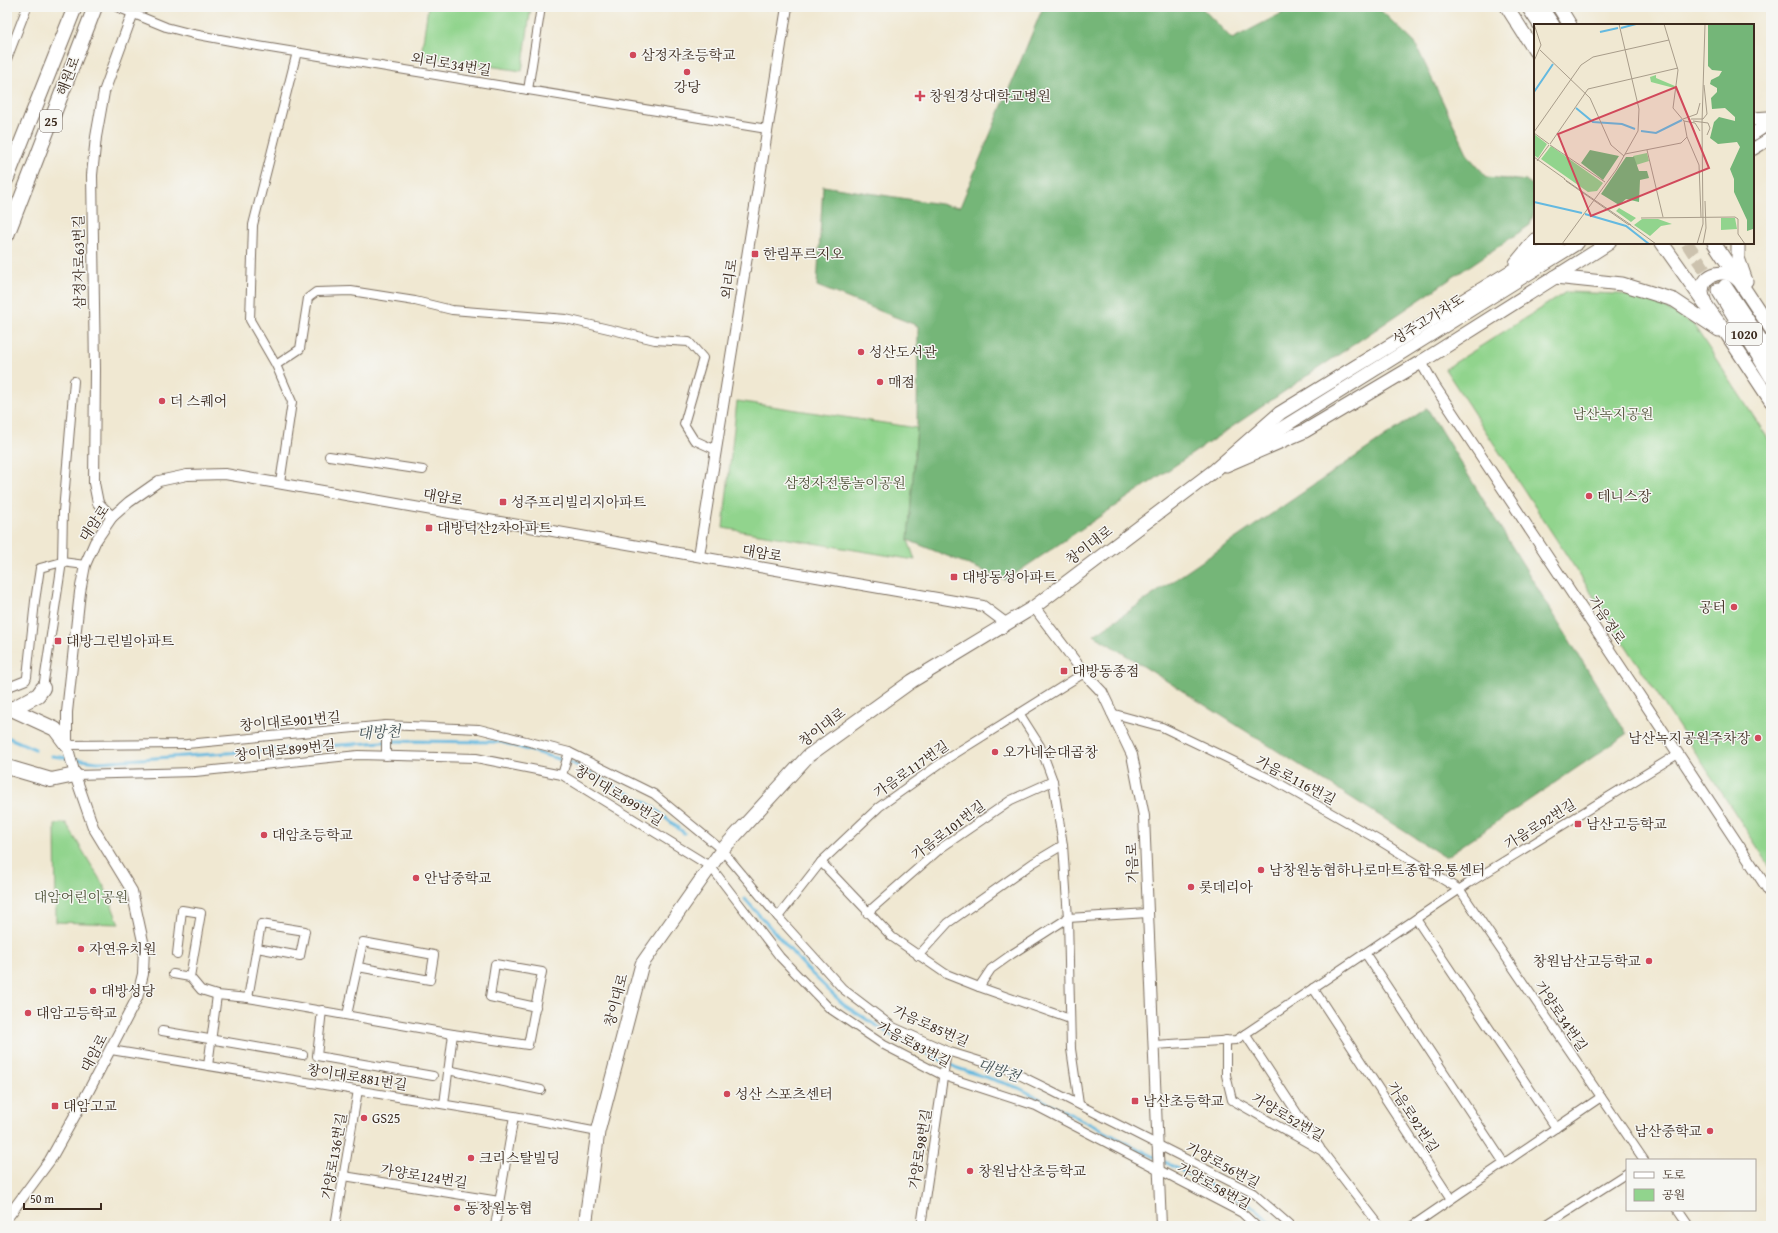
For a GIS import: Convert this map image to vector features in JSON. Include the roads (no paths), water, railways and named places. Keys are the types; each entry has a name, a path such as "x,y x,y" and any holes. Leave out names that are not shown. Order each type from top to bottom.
{"highway":[{"name":"해원로","path":"7,178 75,7"},
{"name":"해원로","path":"7,235 95,7"},
{"path":"9,711 38,695 43,688"},
{"path":"9,711 55,729 67,745"},
{"path":"9,711 67,745"},
{"path":"7,758 28,772"},
{"path":"7,767 51,780 75,775"}],"main road":[{"path":"1507,7 1534,49"},
{"path":"1528,7 1539,24"},
{"path":"1541,7 1552,24"},
{"path":"1558,7 1569,24"},
{"path":"1754,119 1770,119"},
{"path":"1754,126 1770,119"},
{"path":"1754,133 1770,119"},
{"path":"1754,149 1770,141"},
{"path":"1505,274 1521,258 1534,241"},
{"path":"1216,470 1280,413 1555,244"},
{"name":"성주고가차도","path":"1294,421 1576,244"},
{"path":"1216,470 1305,431 1421,362 1554,276 1607,244"},
{"path":"1663,244 1728,336 1771,401"},
{"path":"1715,244 1771,329"},
{"path":"1738,244 1738,258 1753,301"},
{"path":"1706,307 1702,291 1705,282 1710,277 1718,273 1726,272 1732,274 1742,284"},
{"path":"1554,276 1622,284 1674,300 1728,336"},
{"name":"1020","path":"1771,356 1721,288 1771,377"},
{"name":"창이대로","path":"585,1226 598,1132 642,964 722,850 808,756 912,681 1034,607 1216,470 1294,421"}],"street":[{"path":"7,58 27,7"},
{"name":"외리로34번길","path":"117,7 134,10 166,27 193,34 767,129"},
{"path":"528,90 541,7"},
{"name":"외리로","path":"699,556 787,7"},
{"name":"삼정자로63번길","path":"112,517 98,504 94,483 95,370 92,175 96,137 104,92 134,10"},
{"path":"280,483 292,402 276,365 250,320 253,225 297,52"},
{"path":"276,365 300,349 308,298 316,292 351,292 415,301 452,310 566,319 655,340 689,342 703,358 684,424 694,440 716,450"},
{"name":"가음정로","path":"1421,362 1434,385 1771,894"},
{"path":"43,688 62,562 63,512 74,380"},
{"path":"330,456 423,470"},
{"name":"대암로","path":"7,1218 50,1160 111,1050 137,998 143,974 144,946 132,891 93,827 75,775 67,745 67,712 80,592 85,565 95,542 112,517 129,502 159,481 187,475 225,474 280,483 983,606 1007,624"},
{"path":"7,686 12,686 26,680 27,677 40,568 62,562 85,565"},
{"name":"가음로","path":"1034,607 1084,673 1102,692 1132,755 1144,816 1159,1168"},
{"name":"가음로117번길","path":"778,916 821,862 879,807 948,758 1084,673"},
{"path":"1019,713 1040,746 1053,781 1063,845 1068,918 1071,1049 1079,1104"},
{"name":"가음로116번길","path":"1111,713 1162,727 1275,781 1380,841 1460,890"},
{"path":"386,725 386,756"},
{"name":"창이대로901번길","path":"67,745 187,744 386,725 479,729 569,752 654,794 722,850"},
{"path":"562,775 569,752"},
{"name":"가음로92번길","path":"1154,1045 1236,1040 1460,890 1678,754"},
{"name":"창이대로899번길","path":"75,775 195,772 358,756 476,758 562,775 711,867"},
{"name":"가음로101번길","path":"867,913 940,848 1011,800 1053,781"},
{"path":"918,956 948,923 1033,863 1063,845"},
{"name":"가음로85번길","path":"722,850 843,990 893,1027 947,1051 1009,1070 1079,1104 1158,1148"},
{"path":"821,862 867,913 892,937 946,974 979,988 1070,1019"},
{"name":"가음로83번길","path":"711,867 780,957 830,1008 884,1045 944,1076 1036,1106 1159,1168"},
{"name":"가양로34번길","path":"1460,890 1643,1159"},
{"path":"177,954 182,910 201,913 190,977"},
{"path":"979,988 991,969 1068,918 1148,913"},
{"path":"1416,919 1556,1128"},
{"path":"248,998 261,924 305,931 300,956 257,948"},
{"path":"347,1015 363,942 434,955 430,980 358,967"},
{"path":"1365,953 1504,1163"},
{"path":"173,974 190,977 201,990 217,994 322,1010 453,1034 528,1045 536,1007 542,972 495,964 490,997 536,1007"},
{"name":"가음로92번길","path":"1313,988 1451,1199"},
{"path":"208,1066 217,994"},
{"path":"322,1010 317,1056 433,1076"},
{"path":"162,1031 303,1055"},
{"path":"444,1104 453,1034"},
{"path":"1245,1034 1322,1150"},
{"name":"가양로52번길","path":"1226,1040 1226,1075 1232,1100 1322,1150 1380,1226"},
{"name":"창이대로881번길","path":"111,1050 444,1104 598,1132"},
{"name":"가양로98번길","path":"921,1226 947,1051"},
{"path":"448,1070 541,1090"},
{"name":"가양로136번길","path":"335,1226 358,1090"},
{"path":"1412,1226 1601,1097"},
{"path":"495,1226 514,1116"},
{"name":"가양로56번길","path":"1158,1148 1253,1193 1291,1226"},
{"path":"1159,1168 1161,1226"},
{"name":"가양로58번길","path":"1159,1168 1242,1214 1256,1226"},
{"path":"1544,1226 1626,1173"},
{"name":"가양로124번길","path":"344,1176 499,1201"},
{"path":"1678,1226 1687,1223 1679,1211"}],"waterway":[{"name":"대방천","path":"7,737 35,749"},
{"name":"대방천","path":"73,759 98,762 397,741 501,742 572,763 650,805 684,833"},
{"name":"대방천","path":"52,756 68,758"},
{"name":"대방천","path":"745,899 807,969 844,1005 894,1037 957,1068 1019,1088 1255,1208 1274,1226"}],"tunnel":[{"path":"1688,244 1718,290"}],"place":[{"name":"삼정자초등학교","path":"633,55"},
{"name":"강당","path":"687,72"},
{"name":"창원경상대학교병원","path":"920,96"},
{"name":"한림푸르지오","path":"755,254"},
{"name":"성산도서관","path":"861,352"},
{"name":"매점","path":"880,382"},
{"name":"더 스퀘어","path":"162,401"},
{"name":"테니스장","path":"1589,496"},
{"name":"성주프리빌리지아파트","path":"503,502"},
{"name":"대방덕산2차아파트","path":"429,528"},
{"name":"대방동성아파트","path":"954,577"},
{"name":"공터","path":"1734,607"},
{"name":"대방그린빌아파트","path":"58,641"},
{"name":"대방동종점","path":"1064,671"},
{"name":"남산녹지공원주차장","path":"1758,738"},
{"name":"오가네순대곱창","path":"995,752"},
{"name":"남산고등학교","path":"1578,824"},
{"name":"대암초등학교","path":"264,835"},
{"name":"남창원농협하나로마트종합유통센터","path":"1261,870"},
{"name":"안남중학교","path":"416,878"},
{"name":"롯데리아","path":"1191,887"},
{"name":"자연유치원","path":"81,949"},
{"name":"창원남산고등학교","path":"1649,961"},
{"name":"대방성당","path":"93,991"},
{"name":"대암고등학교","path":"28,1013"},
{"name":"성산 스포츠센터","path":"727,1094"},
{"name":"남산초등학교","path":"1135,1101"},
{"name":"대암고교","path":"55,1106"},
{"name":"GS25","path":"364,1118"},
{"name":"남산중학교","path":"1710,1131"},
{"name":"크리스탈빌딩","path":"471,1158"},
{"name":"창원남산초등학교","path":"970,1171"},
{"name":"동창원농협","path":"457,1208"}],"park label":[{"name":"남산녹지공원","path":"1613,414"},
{"name":"삼정자전통놀이공원","path":"845,483"},
{"name":"대암어린이공원","path":"81,897"}]}
